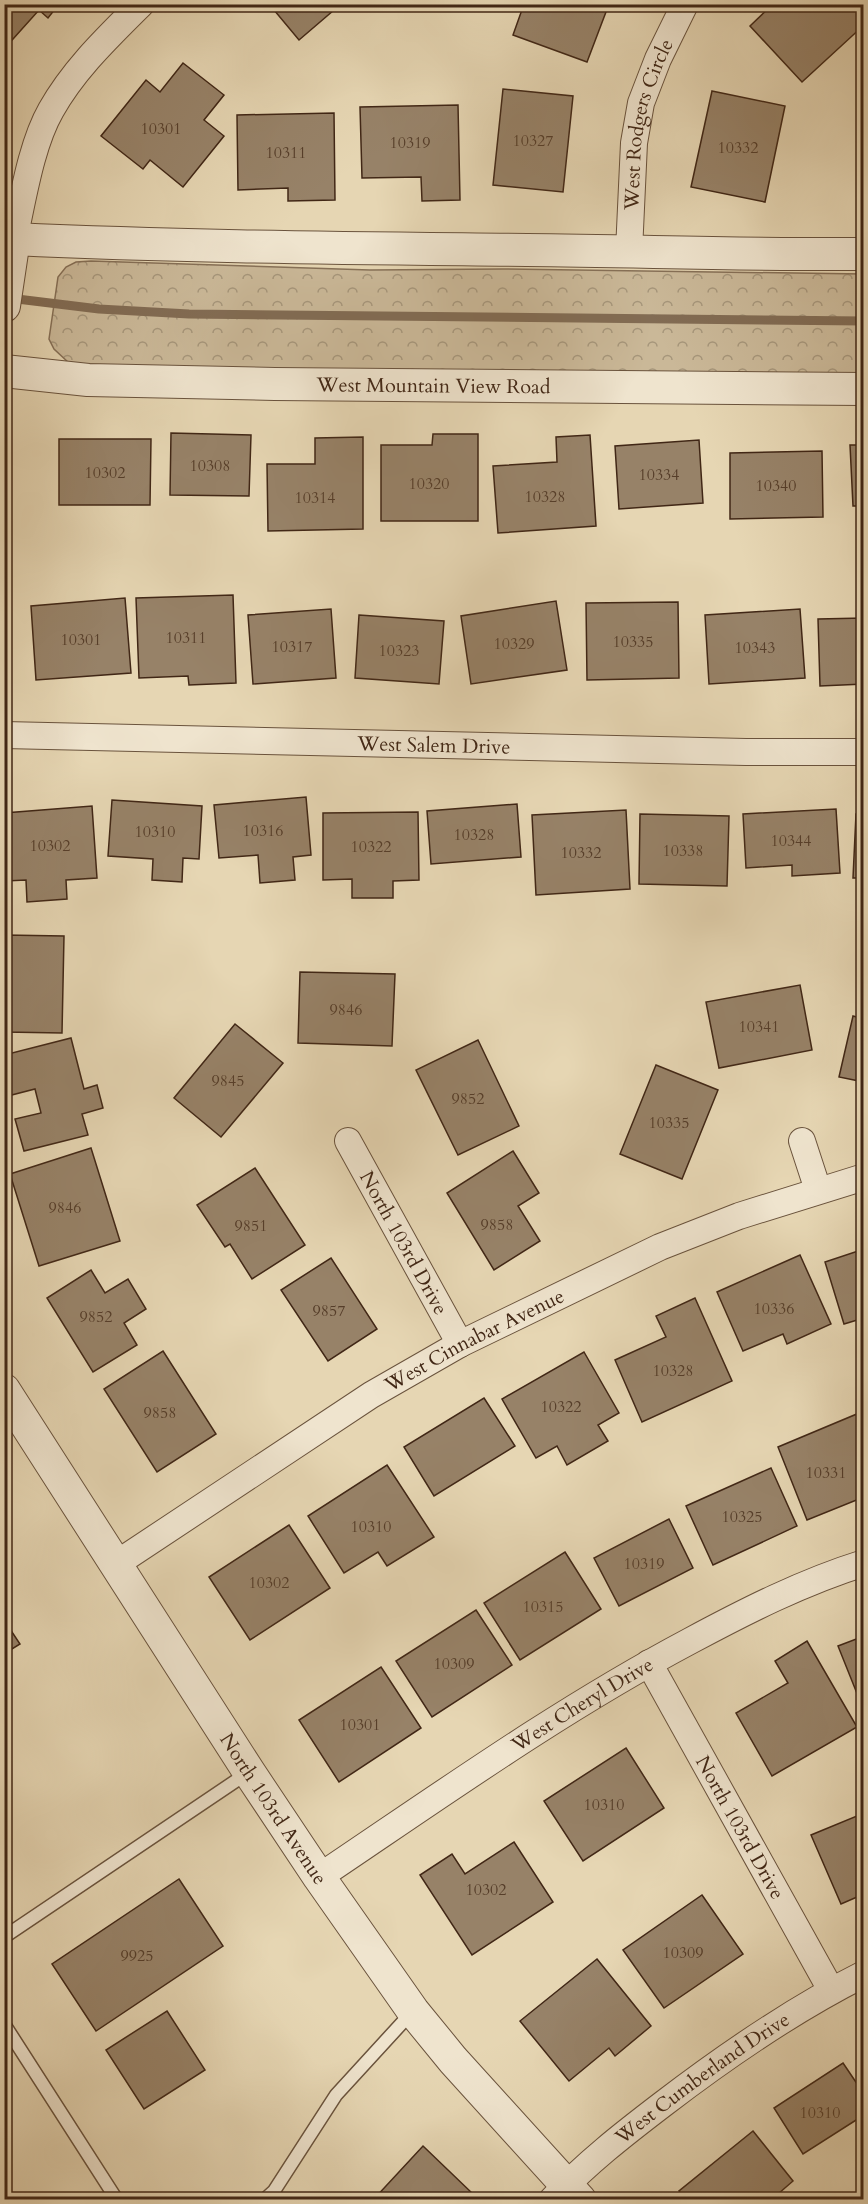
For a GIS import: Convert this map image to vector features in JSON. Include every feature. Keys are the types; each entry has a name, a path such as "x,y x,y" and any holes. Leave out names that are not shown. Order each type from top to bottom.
{"street":[{"path":"4,306 9,238 34,154 50,111 71,79 103,42 141,4"},
{"name":"West Rodgers Circle","path":"629,251 634,143 641,103 658,59 685,4"},
{"path":"9,238 152,245 864,255"},
{"name":"West Mountain View Road","path":"4,371 88,380 275,384 864,389"},
{"name":"West Salem Drive","path":"4,735 864,753"},
{"name":"North 103rd Drive","path":"348,1141 460,1344"},
{"path":"802,1141 818,1190"},
{"name":"West Cinnabar Avenue","path":"116,1564 371,1395 460,1344 660,1247 739,1216 864,1177"},
{"name":"North 103rd Avenue","path":"4,1390 319,1877 413,2011 566,2195"},
{"name":"West Cheryl Drive","path":"319,1877 545,1725 649,1663 748,1610 864,1563"},
{"name":"North 103rd Drive","path":"649,1663 831,1990"},
{"name":"West Cumberland Drive","path":"566,2195 626,2132 720,2060 831,1990 864,1974"}],"lane":[{"path":"4,1937 249,1772"},
{"path":"264,2199 274,2191 336,2095 413,2011"},
{"path":"4,2024 117,2199"}],"green space":[{"path":"76,262 370,270 502,269 863,274 863,378 161,368 69,363 54,349 49,339 58,277 66,267"}],"building":[{"path":"4,4 59,4 48,18 39,10 4,49"},
{"path":"269,4 341,4 299,40"},
{"path":"524,4 609,4 587,62 513,35"},
{"path":"773,4 864,4 864,25 802,82 750,26"},
{"path":"183,63 224,95 204,120 224,136 183,187 150,160 143,169 101,136 146,80 160,92"},
{"path":"503,89 573,96 563,192 493,185"},
{"path":"712,91 785,106 765,202 691,187"},
{"path":"458,105 460,200 422,201 421,177 362,178 360,107"},
{"path":"334,113 335,200 288,201 288,188 238,190 237,115"},
{"path":"171,433 251,435 249,496 170,495"},
{"path":"433,434 478,434 478,521 381,521 381,445 432,445"},
{"path":"590,435 596,526 498,533 493,466 557,462 556,437"},
{"path":"363,437 363,529 268,531 267,464 315,464 315,438"},
{"path":"59,439 151,439 150,505 59,505"},
{"path":"699,440 703,503 619,509 615,446"},
{"path":"850,445 864,445 864,506 853,506"},
{"path":"822,451 823,517 730,519 730,453"},
{"path":"233,595 236,683 189,685 188,676 139,678 136,598"},
{"path":"125,598 131,673 36,680 31,606"},
{"path":"556,601 567,670 471,684 461,616"},
{"path":"678,602 679,678 587,680 586,603"},
{"path":"331,609 336,678 253,684 248,615"},
{"path":"800,609 805,678 709,684 705,615"},
{"path":"359,615 444,621 439,684 355,678"},
{"path":"864,618 864,684 820,686 818,619"},
{"path":"306,797 311,855 293,857 295,880 260,883 258,855 219,858 214,805"},
{"path":"112,800 202,806 199,859 183,858 182,882 152,880 153,859 108,856"},
{"path":"517,804 521,857 431,864 427,811"},
{"path":"92,806 97,878 66,880 67,899 27,902 26,880 5,881 4,813"},
{"path":"836,809 840,873 792,876 792,865 746,868 743,814"},
{"path":"626,810 630,889 536,895 532,815"},
{"path":"418,812 419,880 393,881 393,898 352,898 352,879 323,880 323,813"},
{"path":"640,814 729,816 727,886 639,884"},
{"path":"856,814 864,815 864,878 853,878"},
{"path":"4,935 64,936 62,1033 4,1032"},
{"path":"300,972 395,974 392,1046 298,1043"},
{"path":"800,985 812,1050 719,1068 706,1002"},
{"path":"853,1016 864,1019 864,1082 839,1077"},
{"path":"235,1024 283,1063 221,1137 174,1098"},
{"path":"71,1038 84,1089 97,1085 103,1108 82,1114 88,1135 24,1151 15,1119 41,1113 35,1089 4,1097 4,1055"},
{"path":"478,1040 519,1126 458,1155 416,1070"},
{"path":"656,1065 718,1090 682,1179 620,1154"},
{"path":"91,1148 120,1241 39,1266 10,1174"},
{"path":"513,1151 539,1193 518,1206 540,1241 494,1270 447,1193"},
{"path":"255,1168 305,1245 252,1279 230,1244 225,1247 197,1205"},
{"path":"864,1249 864,1318 844,1324 825,1262"},
{"path":"800,1255 831,1324 787,1344 783,1334 743,1351 717,1292"},
{"path":"331,1258 377,1329 328,1361 281,1290"},
{"path":"91,1270 105,1293 128,1279 146,1309 124,1323 137,1345 93,1372 47,1298"},
{"path":"695,1298 732,1381 642,1422 615,1360 666,1337 656,1316"},
{"path":"163,1351 216,1434 157,1472 104,1389"},
{"path":"584,1352 619,1413 598,1425 608,1441 567,1465 557,1446 536,1458 502,1399"},
{"path":"484,1398 515,1446 434,1496 404,1447"},
{"path":"864,1411 864,1497 807,1520 778,1447"},
{"path":"387,1465 434,1537 387,1566 378,1552 344,1573 308,1516"},
{"path":"771,1468 797,1526 713,1565 686,1506"},
{"path":"669,1519 693,1568 619,1606 594,1558"},
{"path":"289,1525 330,1588 250,1640 209,1577"},
{"path":"565,1552 601,1609 520,1660 484,1603"},
{"path":"476,1610 512,1665 432,1717 396,1661"},
{"path":"4,1620 20,1644 4,1654"},
{"path":"864,1636 864,1711 838,1646"},
{"path":"807,1641 857,1727 772,1776 736,1713 788,1683 775,1661"},
{"path":"381,1667 421,1728 339,1782 299,1720"},
{"path":"626,1748 664,1808 583,1861 544,1801"},
{"path":"864,1813 864,1894 841,1904 811,1835"},
{"path":"514,1842 553,1902 472,1955 420,1875 452,1854 465,1874"},
{"path":"179,1879 223,1946 96,2031 52,1964"},
{"path":"702,1895 743,1954 664,2008 623,1950"},
{"path":"597,1959 651,2026 615,2056 609,2048 569,2081 520,2021"},
{"path":"167,2011 205,2070 144,2109 106,2050"},
{"path":"843,2063 864,2094 864,2115 803,2154 774,2108"},
{"path":"753,2131 793,2181 771,2200 685,2200 679,2191"},
{"path":"423,2146 473,2194 468,2200 373,2200"}],"waterway":[{"path":"9,298 99,309 189,314 864,321"}]}
